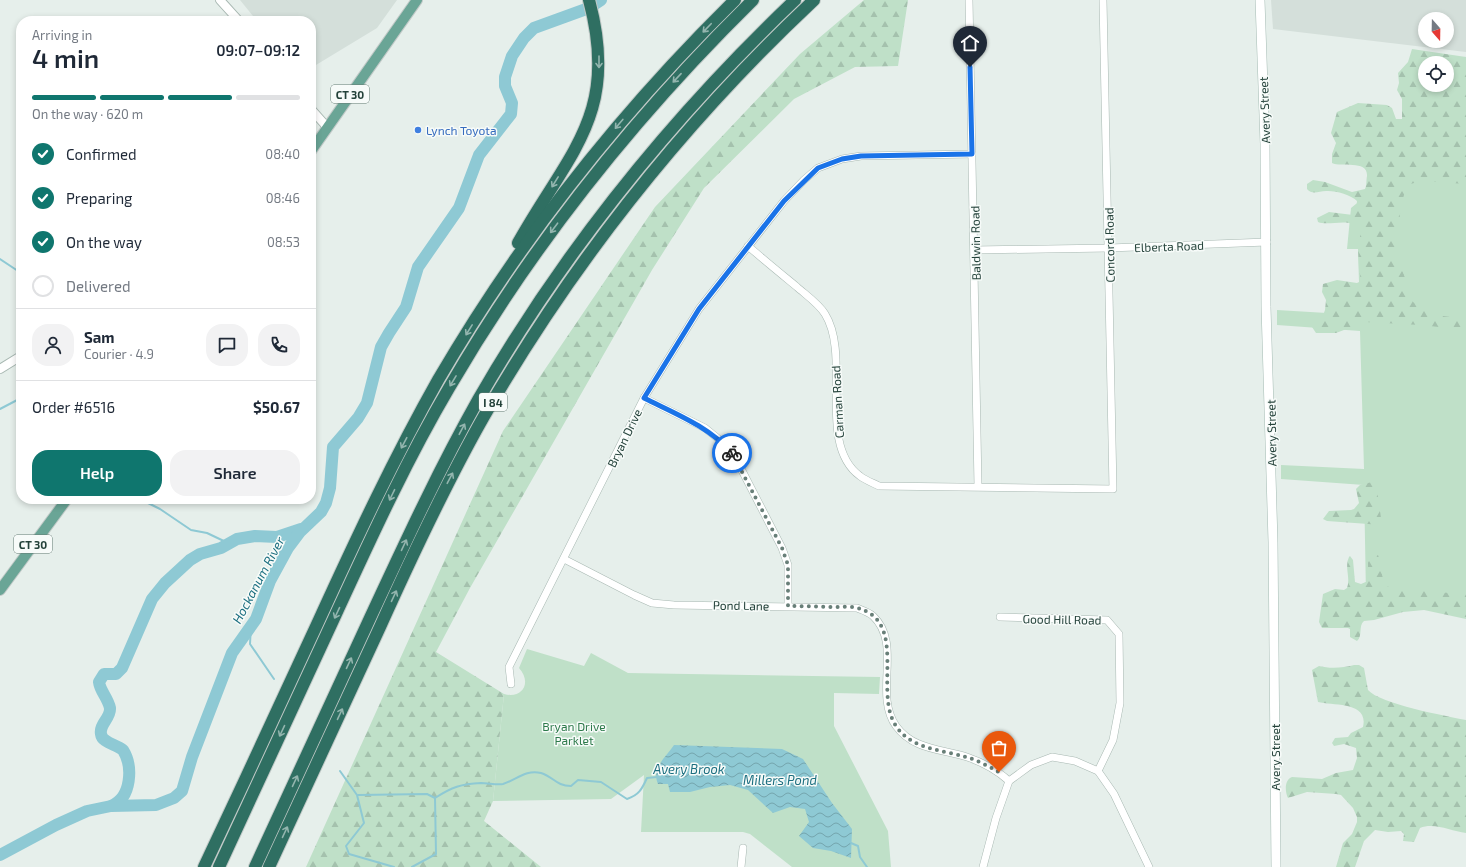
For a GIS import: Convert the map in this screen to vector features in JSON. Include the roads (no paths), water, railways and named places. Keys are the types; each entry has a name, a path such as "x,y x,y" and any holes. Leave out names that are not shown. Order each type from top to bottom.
{"highway":[{"path":"204,867 380,489 430,395 480,313 532,219 578,146 586,129 594,106 599,79 599,56 595,23 589,0"},
{"path":"480,313 535,231 597,150 661,76 734,0"},
{"path":"219,867 396,487 442,400 488,324 549,234 621,142 673,82 753,0"},
{"path":"255,867 422,505 468,419 508,352 585,238 654,149 735,59 795,0"},
{"name":"I 84","path":"268,867 429,522 471,440 523,351 586,258 644,183 726,87 814,0"}],"main road":[{"name":"CT 30","path":"316,144 417,0"},
{"name":"Avery Street","path":"1260,0 1265,144 1267,242 1266,307 1273,535 1276,867"},
{"name":"CT 30","path":"0,590 63,504"}],"street":[{"path":"220,0 234,16"},
{"name":"Baldwin Road","path":"969,0 975,250 978,486"},
{"name":"Concord Road","path":"1104,0 1113,489"},
{"path":"316,115 327,127"},
{"name":"Bryan Drive","path":"511,684 509,667 644,398 699,309 784,201 818,168 842,159 861,156 972,154"},
{"name":"Elberta Road","path":"975,250 1109,248 1267,242"},
{"name":"Carman Road","path":"748,246 812,299 825,314 831,328 834,345 839,445 847,463 860,476 879,486 978,486 1113,489"},
{"path":"0,370 16,359"},
{"path":"644,398 705,428 721,440 734,455 782,548 788,565 788,606"},
{"name":"Pond Lane","path":"564,559 652,603 674,605 857,608 872,615 882,626 887,644 886,688 889,710 895,726 906,737 921,746 968,757 999,772 1009,781"},
{"name":"Good Hill Road","path":"1000,617 1107,620 1119,634 1120,703 1113,740 1098,771"},
{"path":"984,867 996,818 1009,781 1031,765 1052,757 1075,761 1098,771 1114,794 1149,867"},
{"path":"741,867 743,848"}],"water":[{"name":"Millers Pond","path":"674,745 782,749 803,759 832,803 852,829 851,858 831,851 813,848 799,836 809,822 805,809 790,807 773,813 748,790 730,785 710,787 690,792 670,792 668,784 658,784 656,773 660,763"}],"waterway":[{"name":"Hockanum River","path":"0,855 56,825 87,811 111,806 156,805 174,798 182,791 192,757 232,653 256,619 270,581 288,548 300,532 321,512 326,503 330,488 333,447 358,418 367,403 381,347 406,307 418,267 459,208 479,155 511,114 512,103 505,86 505,77 512,56 524,38 534,28 589,8 601,0"},
{"path":"0,259 16,270"},
{"path":"0,409 16,401"},
{"path":"150,504 191,530 207,533 228,543"},
{"path":"111,806 118,802 127,789 129,773 128,764 123,750 104,739 101,734 102,727 109,715 110,708 99,682 104,674 116,674 122,668 152,599 165,583 190,560 200,554 221,548 237,539 255,536 277,537 301,529"},
{"name":"Avery Brook","path":"251,625 250,644 274,679"},
{"name":"Avery Brook","path":"340,771 357,795 364,823 346,846 349,854 394,867"},
{"name":"Avery Brook","path":"412,867 436,854 435,798 457,787 481,783 503,784 531,772 536,772 541,773 566,786 571,786 578,780 601,782 627,799 640,791 647,778 657,777"},
{"path":"358,795 427,794 435,798"},
{"name":"Avery Brook","path":"851,843 858,846 860,857 867,867"}],"place":[{"name":"Lynch Toyota","path":"418,130"}],"park label":[{"name":"Bryan Drive Parklet","path":"574,733"}]}
